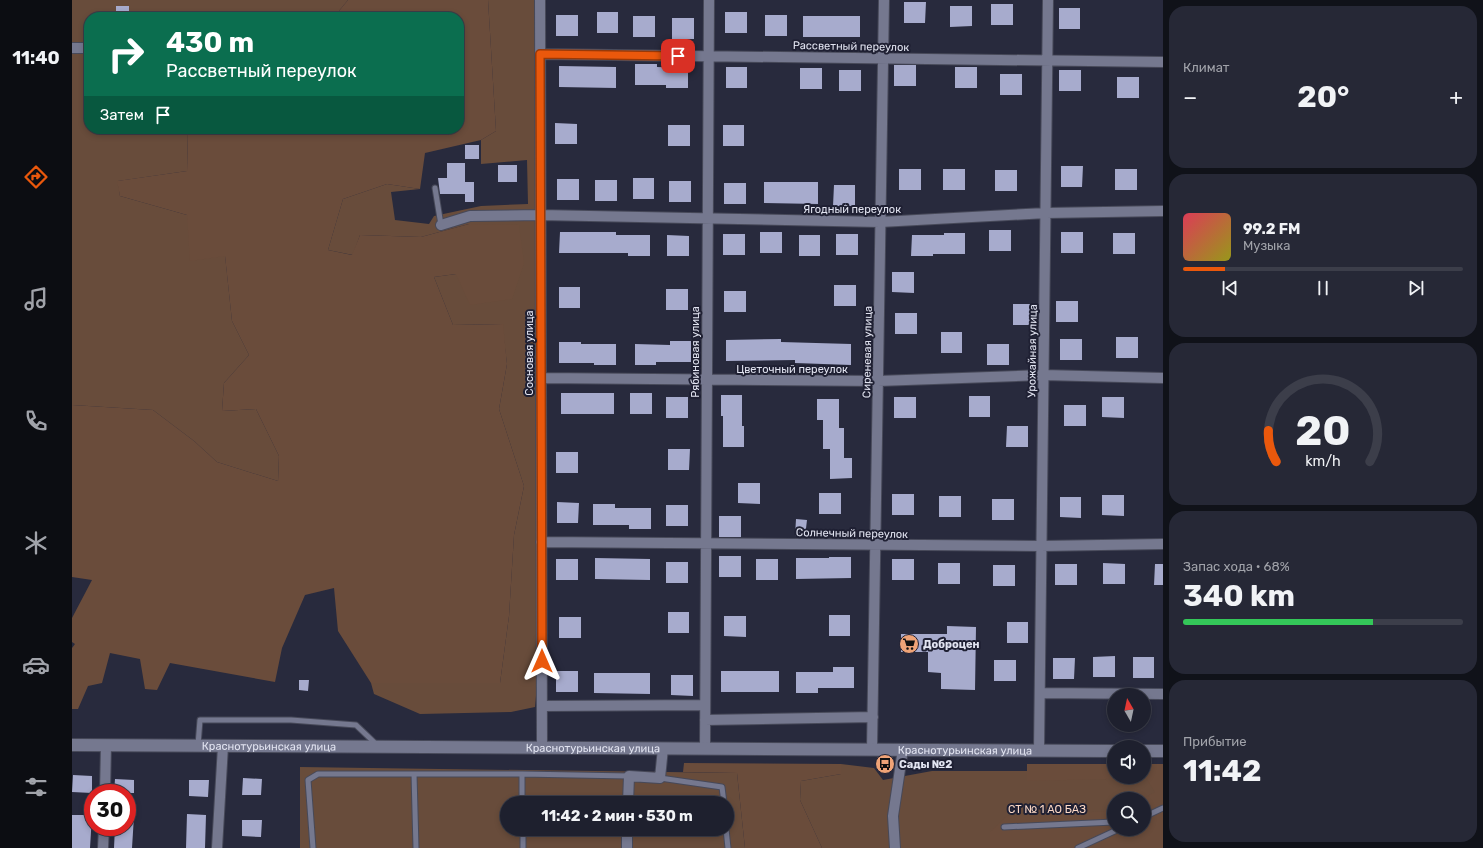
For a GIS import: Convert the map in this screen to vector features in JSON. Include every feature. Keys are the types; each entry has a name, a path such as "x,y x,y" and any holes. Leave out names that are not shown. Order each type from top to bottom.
{"main road":[{"name":"Краснотурьинская улица","path":"72,745 1107,751"},
{"path":"1151,751 1163,751"}],"street":[{"name":"Сосновая улица","path":"540,0 542,747"},
{"name":"Рябиновая улица","path":"705,748 710,0"},
{"name":"Сиреневая улица","path":"872,749 884,0"},
{"name":"Урожайная улица","path":"1039,750 1048,0"},
{"path":"72,48 84,48"},
{"name":"Рассветный переулок","path":"540,54 1163,62"},
{"name":"Ягодный переулок","path":"441,225 470,216 540,215 880,222 1046,213 1163,211"},
{"name":"Цветочный переулок","path":"540,378 878,381 1044,375 1163,378"},
{"name":"Солнечный переулок","path":"541,542 876,546 1163,544"},
{"path":"1039,698 1163,694"},
{"path":"542,706 705,705"},
{"path":"705,720 873,717"},
{"path":"105,784 106,745"},
{"path":"217,848 223,746"},
{"path":"629,796 630,776 660,778 663,748"},
{"path":"895,848 893,816 903,749"},
{"path":"103,848 104,836"},
{"path":"627,836 627,848"}],"lane":[{"path":"435,188 441,225"},
{"path":"198,746 200,720 292,720 356,724 380,747"},
{"path":"313,848 308,780 318,774 522,774 630,776"},
{"path":"414,774 416,848"},
{"path":"522,774 522,796"},
{"path":"660,778 722,787 723,796"},
{"path":"1151,814 1163,808"},
{"path":"1004,827 1107,822"},
{"path":"1078,848 1107,835"},
{"path":"523,836 523,848"},
{"path":"727,836 728,848"}],"green space":[{"path":"72,0 348,0 338,12 84,12 84,134 188,134 187,171 118,181 120,196 187,215 225,255 232,321 249,355 224,383 222,411 256,409 279,456 278,481 217,462 194,441 153,410 72,405"},
{"path":"488,0 536,0 535,707 511,712 420,714 374,694 371,683 500,683 509,616 514,535 524,486 499,409 507,364 502,324 453,325 434,277 456,274 469,224 421,237 360,235 353,255 328,250 343,199 387,184 420,189 391,192 395,220 429,224 434,216 481,206 528,204 527,160 481,164 481,140 496,131"},
{"name":"СТ № 1 АО БАЗ","path":"841,764 874,768 883,780 932,771 1107,771 1107,784 1151,784 1151,775 1163,771 1163,848 822,848 800,800 801,781 841,774"},
{"path":"300,767 737,773 745,848 300,848"}],"shaded area":[{"path":"348,0 488,0 496,131 481,140 425,153 420,189 387,184 343,199 328,250 352,255 360,235 421,237 469,224 519,225 524,263 512,299 470,305 456,274 434,277 453,325 503,324 507,364 499,409 524,486 514,535 509,616 500,683 371,683 338,631 334,588 305,595 282,648 275,682 170,663 157,690 145,689 140,659 110,653 102,683 88,686 78,709 72,709 72,648 75,644 72,642 72,618 92,580 72,577 72,405 153,410 194,441 217,462 278,481 279,456 256,409 222,411 224,383 249,355 232,321 225,256 190,261 187,215 120,196 117,181 187,171 188,134 464,134 464,12 338,12"},
{"path":"684,763 841,764 841,774 801,781 800,800 822,848 745,848 737,773 683,772"},
{"path":"1027,764 1107,764 1107,779 1027,781"},
{"path":"1151,764 1163,764 1163,848 990,848 990,832 1007,816 1107,811 1107,836 1151,836 1151,794 1155,792 1150,784"}],"building":[{"path":"904,2 926,2 925,23 904,23"},
{"path":"991,4 1013,4 1013,25 991,25"},
{"path":"116,6 129,6 129,12 116,12"},
{"path":"950,6 972,6 972,26 950,27"},
{"path":"1059,8 1080,8 1080,29 1059,29"},
{"path":"597,12 618,12 618,33 597,33"},
{"path":"725,12 747,12 747,33 725,33"},
{"path":"556,15 578,15 578,36 556,36"},
{"path":"765,15 787,15 787,36 765,36"},
{"path":"633,16 655,16 655,37 633,37"},
{"path":"803,16 860,16 860,37 803,37"},
{"path":"672,18 694,18 694,39 672,39"},
{"path":"635,64 657,64 657,67 688,68 688,88 666,88 666,85 635,85"},
{"path":"894,65 916,65 916,86 894,86"},
{"path":"559,66 616,67 616,88 559,87"},
{"path":"726,67 747,67 747,88 726,88"},
{"path":"955,67 977,67 977,88 955,88"},
{"path":"800,68 822,68 822,89 800,89"},
{"path":"839,70 861,70 861,91 839,91"},
{"path":"1059,70 1081,70 1081,91 1059,91"},
{"path":"1000,74 1022,74 1022,95 1000,95"},
{"path":"1117,77 1139,77 1139,98 1117,98"},
{"path":"555,123 577,124 577,144 555,144"},
{"path":"668,125 690,125 690,146 668,146"},
{"path":"723,125 744,125 744,146 723,146"},
{"path":"465,145 479,145 479,159 465,159"},
{"path":"447,163 465,163 465,182 474,182 474,202 465,202 465,194 440,194 438,178 447,178"},
{"path":"498,165 517,165 517,182 498,182"},
{"path":"1061,166 1083,166 1082,187 1061,187"},
{"path":"899,169 921,169 921,190 899,190"},
{"path":"943,169 965,169 965,190 943,190"},
{"path":"1115,169 1137,169 1137,190 1115,190"},
{"path":"995,170 1017,170 1017,191 995,191"},
{"path":"633,178 654,178 654,199 633,199"},
{"path":"557,179 579,179 579,200 557,200"},
{"path":"595,180 617,180 617,201 595,201"},
{"path":"669,181 691,181 691,202 669,202"},
{"path":"764,182 818,182 818,204 764,203"},
{"path":"724,183 746,183 746,204 724,204"},
{"path":"834,185 855,185 855,206 833,206"},
{"path":"989,230 1011,230 1011,251 989,251"},
{"path":"560,232 616,232 616,235 650,235 650,256 628,256 628,253 559,253"},
{"path":"760,232 782,232 782,253 760,253"},
{"path":"1061,232 1083,232 1083,253 1061,253"},
{"path":"944,233 965,233 965,254 911,256 912,235 944,235"},
{"path":"1113,233 1135,233 1135,254 1113,254"},
{"path":"723,234 745,234 745,255 723,255"},
{"path":"836,234 858,234 858,255 836,255"},
{"path":"667,235 689,236 689,256 667,256"},
{"path":"799,235 820,235 820,256 799,256"},
{"path":"892,272 914,272 914,293 892,292"},
{"path":"834,285 856,285 856,306 834,306"},
{"path":"559,287 580,287 580,308 559,308"},
{"path":"666,289 688,289 688,310 666,310"},
{"path":"724,291 746,291 746,312 724,312"},
{"path":"1056,301 1078,301 1078,322 1056,322"},
{"path":"1013,304 1035,304 1035,325 1013,325"},
{"path":"895,313 917,313 917,334 895,334"},
{"path":"941,332 962,332 962,353 941,353"},
{"path":"1116,337 1138,337 1138,358 1116,358"},
{"path":"781,339 781,342 851,344 851,365 795,363 795,360 726,361 726,340"},
{"path":"1060,339 1082,339 1082,360 1060,360"},
{"path":"670,341 691,341 691,362 656,362 656,365 635,365 635,344 670,345"},
{"path":"559,342 581,342 581,344 616,344 616,365 594,365 594,363 559,363"},
{"path":"987,344 1009,344 1009,365 987,365"},
{"path":"561,393 614,393 614,414 561,414"},
{"path":"630,393 652,393 652,414 630,414"},
{"path":"721,395 742,395 744,447 723,447"},
{"path":"969,396 990,396 990,417 969,417"},
{"path":"666,397 688,397 688,418 666,418"},
{"path":"894,397 916,397 916,418 894,418"},
{"path":"1102,397 1124,397 1124,418 1102,417"},
{"path":"817,399 839,399 839,428 844,428 844,458 852,458 852,478 830,479 830,449 823,449 823,420 817,420"},
{"path":"1064,405 1086,405 1086,426 1064,426"},
{"path":"1007,426 1028,426 1028,447 1006,447"},
{"path":"668,449 690,449 689,470 668,470"},
{"path":"556,452 578,452 578,473 556,473"},
{"path":"738,483 760,483 760,504 738,503"},
{"path":"819,493 841,493 841,514 819,514"},
{"path":"892,494 914,494 914,515 892,515"},
{"path":"1102,495 1124,495 1124,516 1102,515"},
{"path":"939,496 961,496 961,517 939,517"},
{"path":"1060,497 1081,497 1081,518 1060,517"},
{"path":"992,499 1014,499 1014,520 992,520"},
{"path":"557,502 579,503 578,523 557,523"},
{"path":"593,504 615,504 615,508 651,508 651,529 629,529 629,525 593,525"},
{"path":"666,505 688,505 688,526 666,526"},
{"path":"719,516 741,516 741,537 719,537"},
{"path":"796,519 807,520 805,537 795,536"},
{"path":"719,556 741,556 741,577 719,577"},
{"path":"851,557 851,578 796,579 796,558"},
{"path":"595,558 650,559 650,580 595,579"},
{"path":"556,559 578,559 578,580 556,580"},
{"path":"756,559 778,559 778,580 756,580"},
{"path":"892,559 914,559 914,580 892,580"},
{"path":"666,562 688,562 688,583 666,583"},
{"path":"938,563 960,563 960,584 938,584"},
{"path":"1103,563 1125,564 1125,584 1103,584"},
{"path":"1055,564 1077,564 1077,585 1055,585"},
{"path":"1155,564 1163,564 1163,585 1154,585"},
{"path":"993,565 1015,565 1015,586 993,586"},
{"path":"668,612 689,612 689,633 668,633"},
{"path":"829,615 850,615 850,636 829,636"},
{"path":"724,616 746,616 746,637 724,636"},
{"path":"559,617 581,617 581,638 559,638"},
{"path":"1007,622 1028,622 1028,643 1007,643"},
{"path":"947,626 976,627 975,690 941,689 941,673 928,672 928,652 901,652 901,634 947,634"},
{"path":"1115,656 1115,677 1093,677 1093,657"},
{"path":"1133,657 1154,657 1154,678 1133,678"},
{"path":"1053,658 1075,658 1074,679 1053,679"},
{"path":"994,660 1016,660 1016,681 994,681"},
{"path":"833,667 854,667 854,688 818,688 818,693 796,693 796,672 833,672"},
{"path":"556,671 578,671 578,692 556,692"},
{"path":"721,671 779,671 779,692 721,692"},
{"path":"594,673 650,673 650,694 594,693"},
{"path":"671,675 693,675 693,696 671,695"},
{"path":"299,680 309,680 308,691 299,690"},
{"path":"73,775 92,776 92,784 84,784 84,793 72,792"},
{"path":"243,778 262,779 261,795 242,795"},
{"path":"115,779 134,780 134,784 115,784"},
{"path":"189,780 209,780 208,797 189,796"},
{"path":"187,814 206,815 205,848 186,848"},
{"path":"72,815 84,815 84,836 91,836 90,848 72,848"},
{"path":"242,820 262,820 261,837 242,836"},
{"path":"115,836 133,836 132,848 114,848"}],"place":[{"name":"Доброцен","path":"909,644"},
{"name":"Сады №2","path":"885,764"}],"route":[{"path":"542,661 540,54 678,56"}]}
